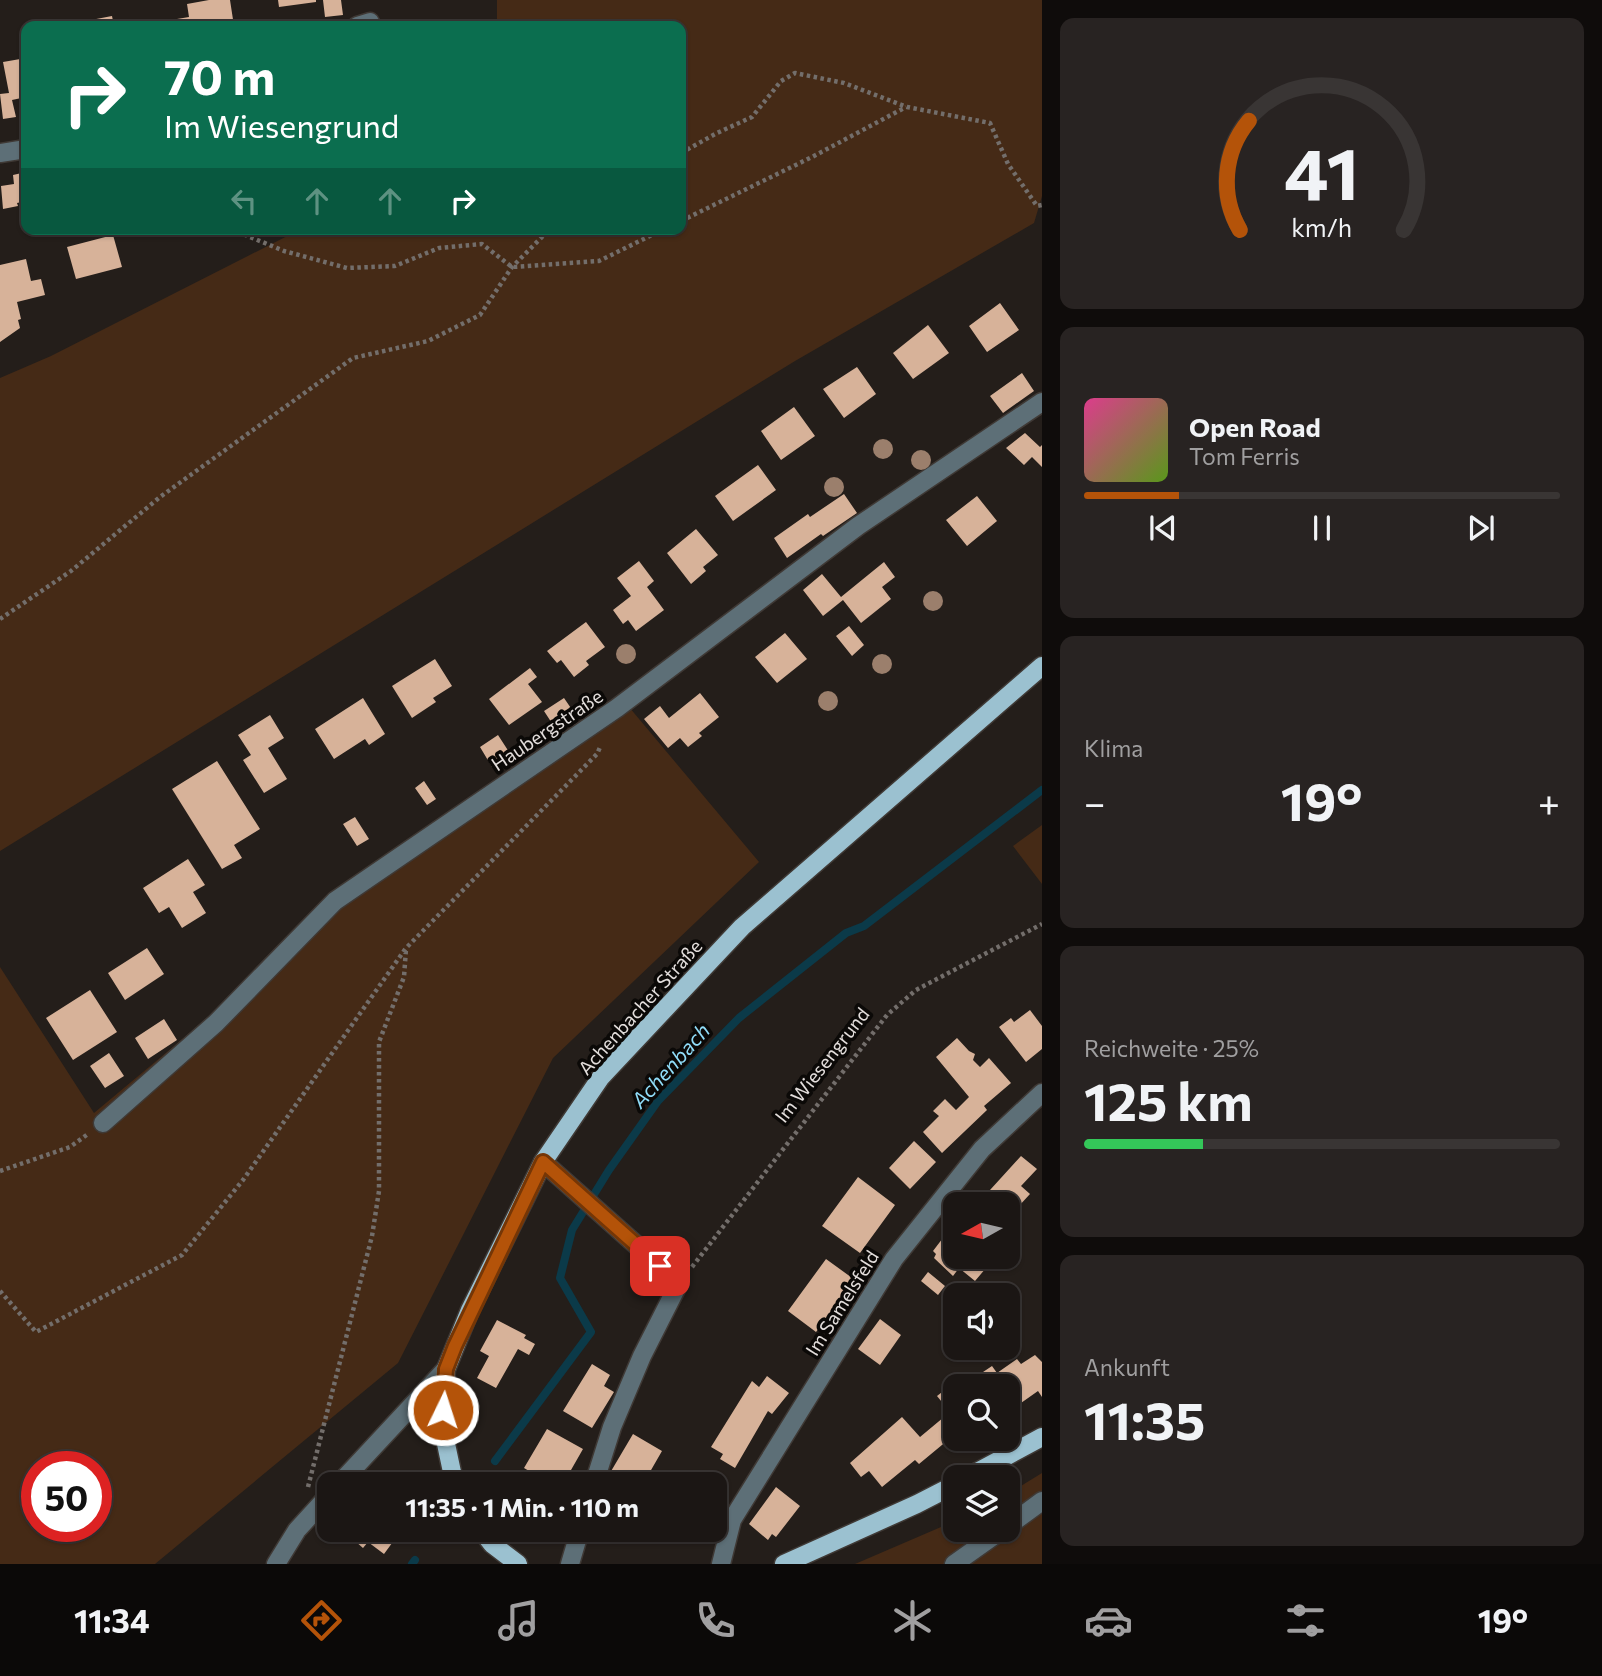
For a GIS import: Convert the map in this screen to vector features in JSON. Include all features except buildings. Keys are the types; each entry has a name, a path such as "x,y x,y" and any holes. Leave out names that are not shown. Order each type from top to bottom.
{"main road":[{"name":"Achenbacher Straße","path":"452,1472 442,1425 446,1369 470,1310 543,1162 601,1077 742,927 1042,666"},
{"path":"990,1465 1042,1437"},
{"path":"784,1564 943,1491"},
{"path":"490,1542 518,1564"}],"street":[{"path":"0,153 21,150"},
{"name":"Haubergstraße","path":"103,1123 216,1023 335,901 617,708 858,526 1042,402"},
{"name":"Im Samelsfeld","path":"722,1564 732,1520 894,1259 982,1149 1042,1093"},
{"path":"543,1162 679,1283 642,1356 612,1427 598,1472"},
{"path":"351,1472 446,1369"},
{"path":"1020,1517 1042,1502"},
{"path":"276,1564 297,1530 317,1508"},
{"path":"570,1564 576,1542"},
{"path":"954,1564 985,1542"}],"path":[{"path":"686,150 752,117 781,81 795,72 844,83 907,107 990,123 1008,164 1037,206 1042,205"},
{"path":"686,219 907,107"},
{"path":"245,235 284,251 348,268 395,266 439,248 482,244 512,267 599,261 652,235"},
{"path":"0,619 71,571 160,497 353,358 428,341 480,315 512,267 544,235"},
{"path":"0,1291 36,1332 182,1255 243,1180 406,948 597,754 602,742"},
{"name":"Im Wiesengrund","path":"679,1283 887,1015 916,990 1042,924"},
{"path":"306,1494 374,1225 379,1191 379,1042 404,977 406,948"},
{"path":"0,1171 69,1147 103,1123"}],"shaded area":[{"path":"497,0 1042,0 1042,196 1034,223 795,361 0,851 0,378 51,356 289,235 686,235 686,21 497,21"},
{"path":"629,707 759,862 553,1058 398,1363 155,1564 0,1564 0,967 94,1113 210,1016 355,879"},
{"path":"1042,825 1042,884 1013,846"},
{"path":"1042,1473 1042,1564 855,1564 943,1526 943,1542 1020,1542 1020,1487"}],"waterway":[{"name":"Achenbach","path":"495,1461 591,1332 560,1278 572,1230 609,1170 658,1101 739,1018 846,933 864,926 1042,790"},
{"path":"412,1564 415,1560"}],"route":[{"path":"443,1410 446,1369 455,1346 543,1162 660,1266"}]}
